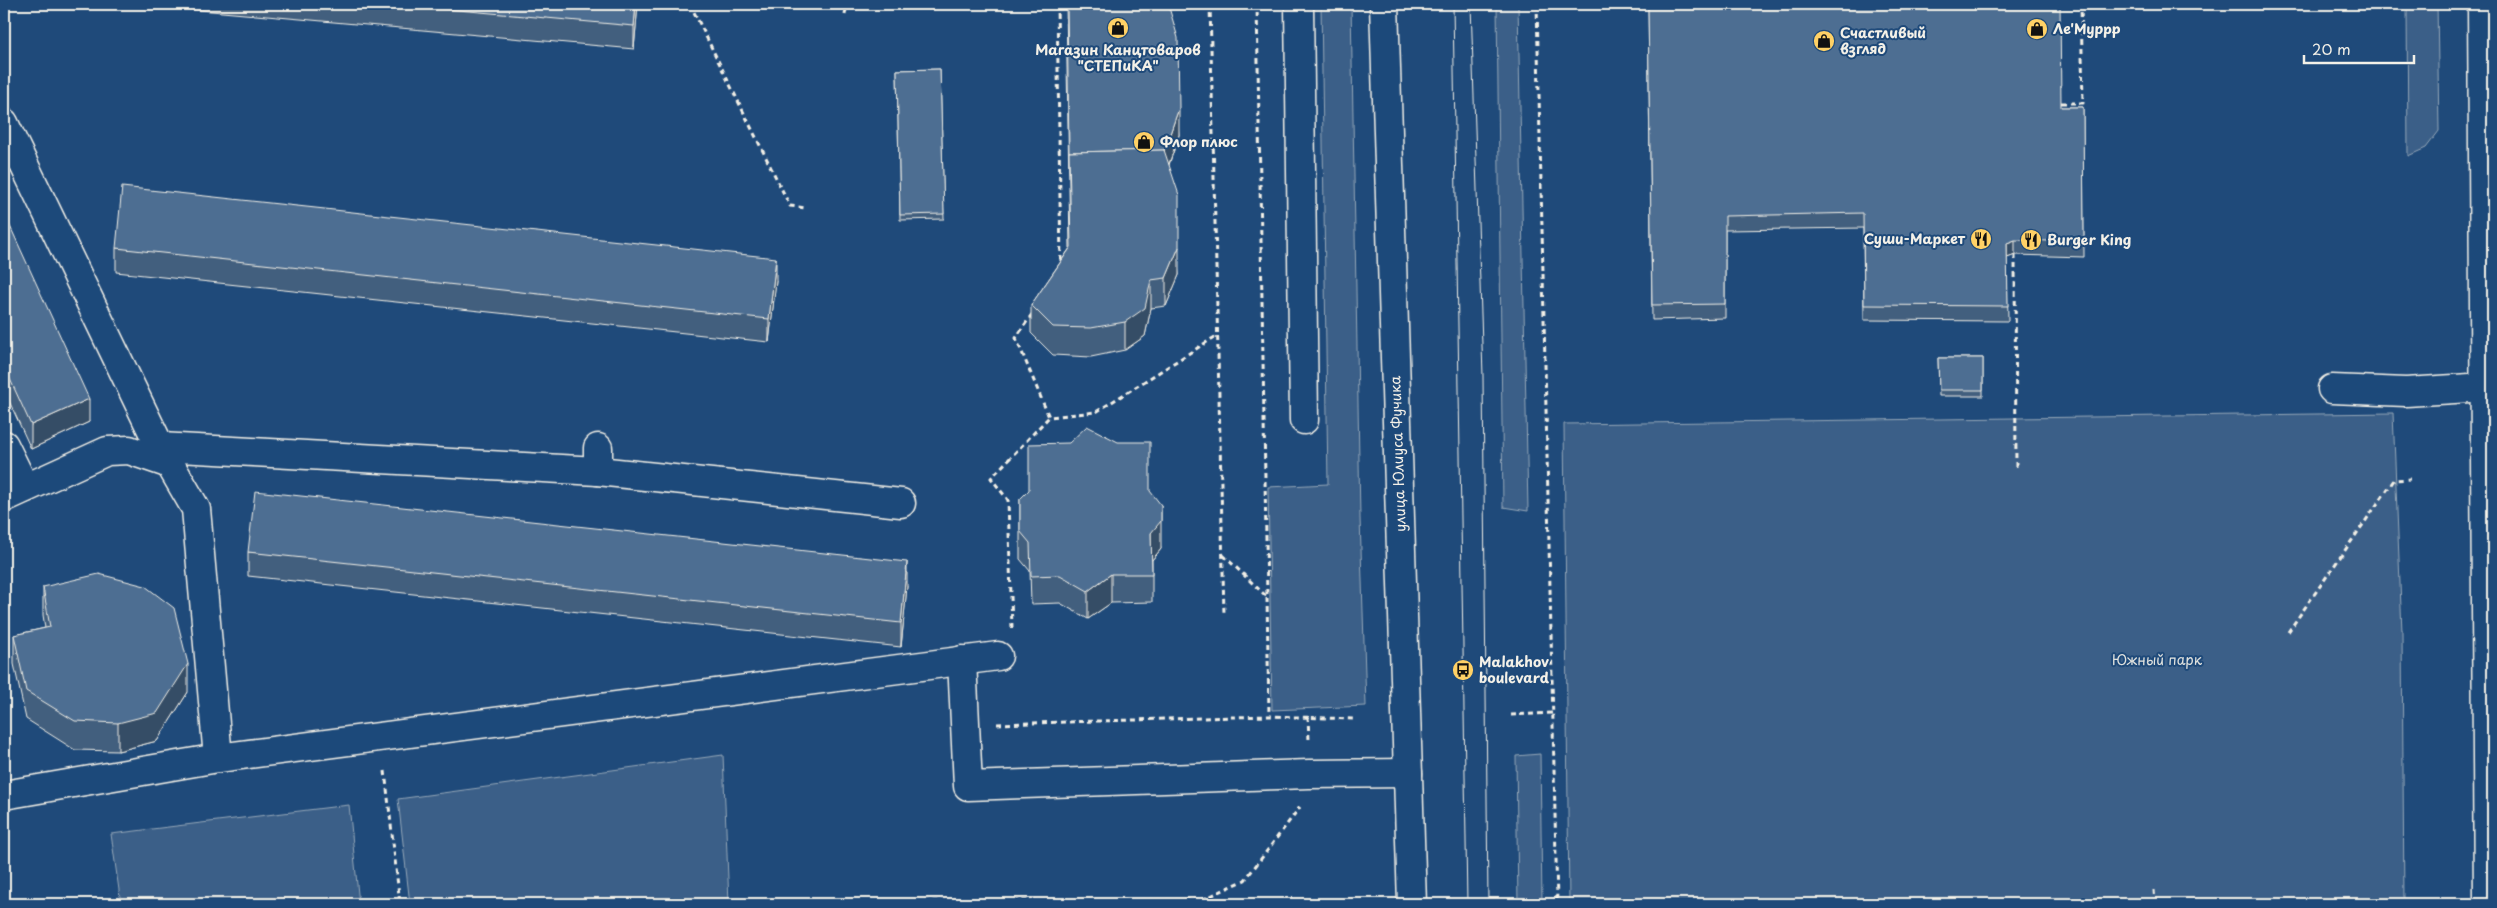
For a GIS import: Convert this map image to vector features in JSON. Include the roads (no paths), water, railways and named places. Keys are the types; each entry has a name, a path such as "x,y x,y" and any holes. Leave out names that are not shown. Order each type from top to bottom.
{"street":[{"path":"1298,4 1304,420"},
{"name":"улица Юлиуса Фучика","path":"1384,4 1412,904"},
{"path":"2482,4 2488,904"},
{"path":"4,122 165,456 196,510 218,758"},
{"path":"2332,390 2406,392 2486,387"},
{"path":"4,445 14,493 107,451 129,450 165,456 598,459 901,503"},
{"path":"4,795 218,758 962,660 1005,646"},
{"path":"962,660 968,786 1309,774 1408,773"}],"tram line":[{"path":"1453,4 1467,904"},
{"path":"1471,4 1483,376 1488,904"}],"place":[{"name":"Магазин Канцтоваров \"СТЕПиКА\"","path":"1118,28"},
{"name":"Ле'Муррр","path":"2037,29"},
{"name":"Счастливый взгляд","path":"1824,41"},
{"name":"Флор плюс","path":"1144,142"},
{"name":"Суши-Маркет","path":"1981,239"},
{"name":"Burger King","path":"2031,240"},
{"name":"Malakhov boulevard","path":"1463,670"}],"park label":[{"name":"Южный парк","path":"2157,660"}]}
